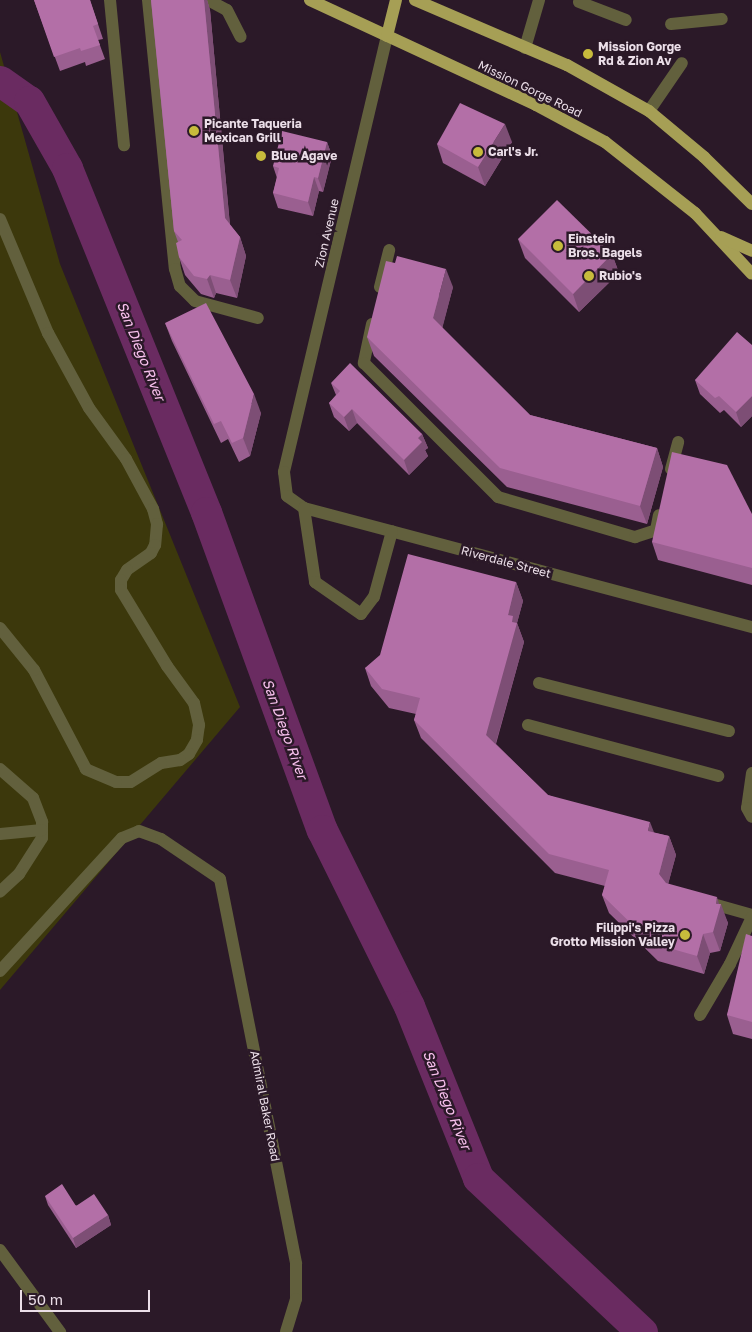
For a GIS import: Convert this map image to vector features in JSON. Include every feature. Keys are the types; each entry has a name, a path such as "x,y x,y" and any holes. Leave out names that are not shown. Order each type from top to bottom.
{"main road":[{"name":"Mission Gorge Road","path":"310,0 536,106 605,142 660,183 717,235"},
{"name":"Zion Avenue","path":"387,36 396,0"},
{"path":"414,0 567,64 649,111 704,157 752,204"},
{"path":"717,235 752,251"},
{"path":"717,235 752,274"}],"street":[{"path":"110,0 124,146"},
{"path":"148,0 175,269 180,286 195,301 258,318"},
{"path":"208,0 227,10 241,37"},
{"path":"525,48 539,0"},
{"path":"578,2 626,20"},
{"path":"671,24 722,19"},
{"name":"Zion Avenue","path":"284,472 387,36"},
{"path":"649,111 682,63"},
{"path":"0,219 48,332 88,408 126,459 153,510 157,524 155,545 151,553 127,570 121,580 121,590 167,666 194,703 199,725 197,740 189,754 180,760 160,763 130,782 116,782 86,769 34,670 0,628"},
{"path":"389,250 364,362 498,497 635,537 656,530 662,504"},
{"path":"667,486 678,442"},
{"name":"Riverdale Street","path":"284,472 287,496 304,508 752,627"},
{"path":"304,508 315,582 361,614 374,597 392,532"},
{"path":"539,683 730,731"},
{"path":"528,725 718,776"},
{"path":"0,769 38,805 42,830 42,838 19,874 0,892"},
{"path":"752,773 747,808 752,817"},
{"path":"0,834 42,830"},
{"name":"Admiral Baker Road","path":"0,971 122,838 139,831 161,839 220,879 296,1264 296,1299 286,1332"},
{"path":"696,899 752,916 730,964 700,1015"},
{"path":"0,1250 60,1332"}],"shaded area":[{"path":"0,52 60,264 240,707 0,990"}],"building":[{"path":"34,0 90,0 98,24 93,26 100,45 81,51 80,48 54,57"},
{"path":"151,0 204,0 225,218 240,237 230,280 210,275 207,279 194,276 179,257 176,243 182,240 174,231"},
{"path":"460,103 505,124 478,167 437,144"},
{"path":"282,131 327,142 318,178 314,177 308,202 273,193 279,168 273,166"},
{"path":"557,200 612,254 573,294 518,239"},
{"path":"397,256 446,269 433,318 530,415 657,448 640,506 500,468 367,337 386,261 395,263"},
{"path":"206,303 254,394 243,438 232,443 221,421 214,424 165,323"},
{"path":"737,332 752,345 752,396 736,412 719,396 715,398 695,380"},
{"path":"350,363 422,434 418,438 422,442 404,460 352,409 344,417 329,403 340,391 331,383"},
{"path":"672,452 727,465 752,514 752,568 652,542"},
{"path":"408,554 516,582 508,615 513,616 512,622 517,623 486,735 548,795 650,822 648,831 669,836 659,874 666,883 717,897 716,904 721,904 713,932 703,934 697,956 651,943 602,895 609,870 549,854 414,720 420,698 382,689 365,668 380,655"},
{"path":"746,934 752,936 752,1022 727,1015"},
{"path":"62,1184 76,1206 94,1194 108,1215 73,1238 45,1196"}],"waterway":[{"name":"San Diego River","path":"0,81 29,101 67,168 206,512 322,830 409,1006 478,1178 642,1332"}],"place":[{"name":"Mission Gorge Rd & Zion Av","path":"588,54"},
{"name":"Picante Taqueria Mexican Grill","path":"194,131"},
{"name":"Carl's Jr.","path":"478,152"},
{"name":"Blue Agave","path":"261,156"},
{"name":"Einstein Bros. Bagels","path":"558,246"},
{"name":"Rubio's","path":"589,276"},
{"name":"Filippi's Pizza Grotto Mission Valley","path":"685,935"}]}
